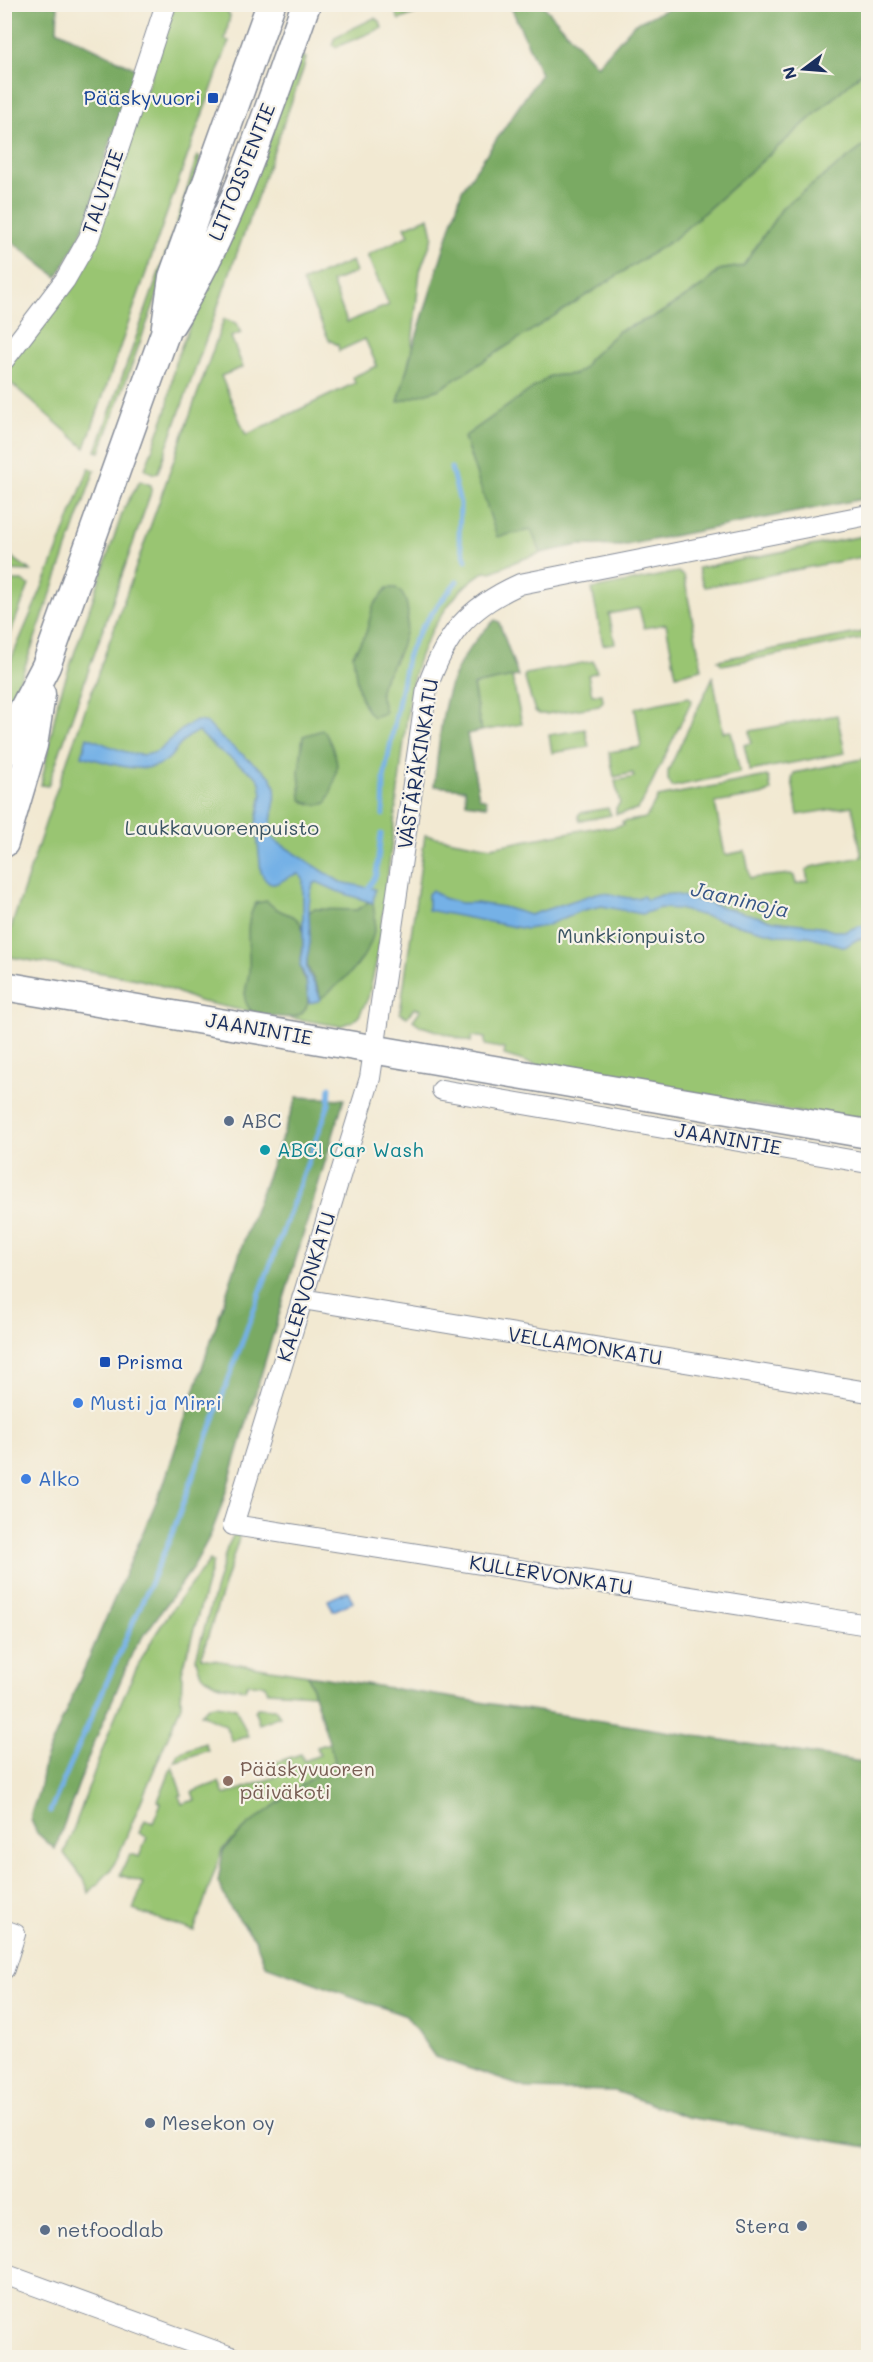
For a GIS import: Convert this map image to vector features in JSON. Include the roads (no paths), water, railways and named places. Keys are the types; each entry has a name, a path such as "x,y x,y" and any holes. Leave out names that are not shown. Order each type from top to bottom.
{"main road":[{"name":"LITTOISTENTIE","path":"4,752 46,666 165,333 173,277 271,4"},
{"name":"LITTOISTENTIE","path":"165,333 195,284 245,168 306,4"},
{"name":"LITTOISTENTIE","path":"4,843 33,745 46,666"},
{"name":"JAANINTIE","path":"4,987 373,1049 511,1088 868,1134"}],"street":[{"name":"TALVITIE","path":"4,360 65,280 88,238 166,4"},
{"name":"VÄSTÄRÄKINKATU","path":"373,1049 427,688 436,662 448,641 466,618 482,603 503,592 538,579 868,515"},
{"name":"KALERVONKATU","path":"233,1525 370,1078 373,1049"},
{"path":"442,1090 511,1088"},
{"name":"JAANINTIE","path":"511,1088 868,1163"},
{"name":"VELLAMONKATU","path":"302,1299 868,1392"},
{"name":"KULLERVONKATU","path":"233,1525 868,1625"},
{"path":"4,1969 10,1932"},
{"path":"4,2274 234,2358"}],"water":[{"path":"197,721 207,723 221,738 270,776 275,792 271,824 274,840 340,882 375,889 373,903 317,882 313,884 309,905 310,940 307,965 308,973 319,994 318,1001 309,1003 306,979 300,965 303,951 303,879 299,874 274,884 265,880 261,872 256,824 262,794 260,782 256,776 216,748 199,732 187,738 162,763 152,767 128,767 82,756 87,737 116,749 146,755 163,747 183,729"},
{"path":"432,890 443,898 460,903 503,907 530,915 597,893 626,898 643,896 647,900 661,895 674,894 774,921 819,926 833,931 846,931 859,926 868,926 868,937 856,940 845,947 809,936 779,935 678,909 660,908 642,914 602,906 580,911 545,926 526,929 428,910 428,894"},
{"path":"348,1591 353,1602 333,1611 328,1600"}],"waterway":[{"path":"451,468 460,503 459,539 466,560"},
{"path":"383,815 384,778 407,658 422,627 457,581"},
{"path":"366,892 376,875 381,834"},
{"path":"50,1811 172,1534 329,1104 330,1087"}],"place":[{"name":"Pääskyvuori","path":"213,98"},
{"name":"ABC","path":"229,1121"},
{"name":"ABC! Car Wash","path":"265,1150"},
{"name":"Prisma","path":"105,1362"},
{"name":"Musti ja Mirri","path":"78,1403"},
{"name":"Alko","path":"26,1479"},
{"name":"Pääskyvuoren päiväkoti","path":"228,1781"},
{"name":"Mesekon oy","path":"150,2123"},
{"name":"Stera","path":"802,2226"},
{"name":"netfoodlab","path":"45,2230"}],"park label":[{"name":"Laukkavuorenpuisto","path":"222,828"},
{"name":"Munkkionpuisto","path":"631,936"}],"water label":[{"name":"Jaaninoja","path":"740,900"}]}
